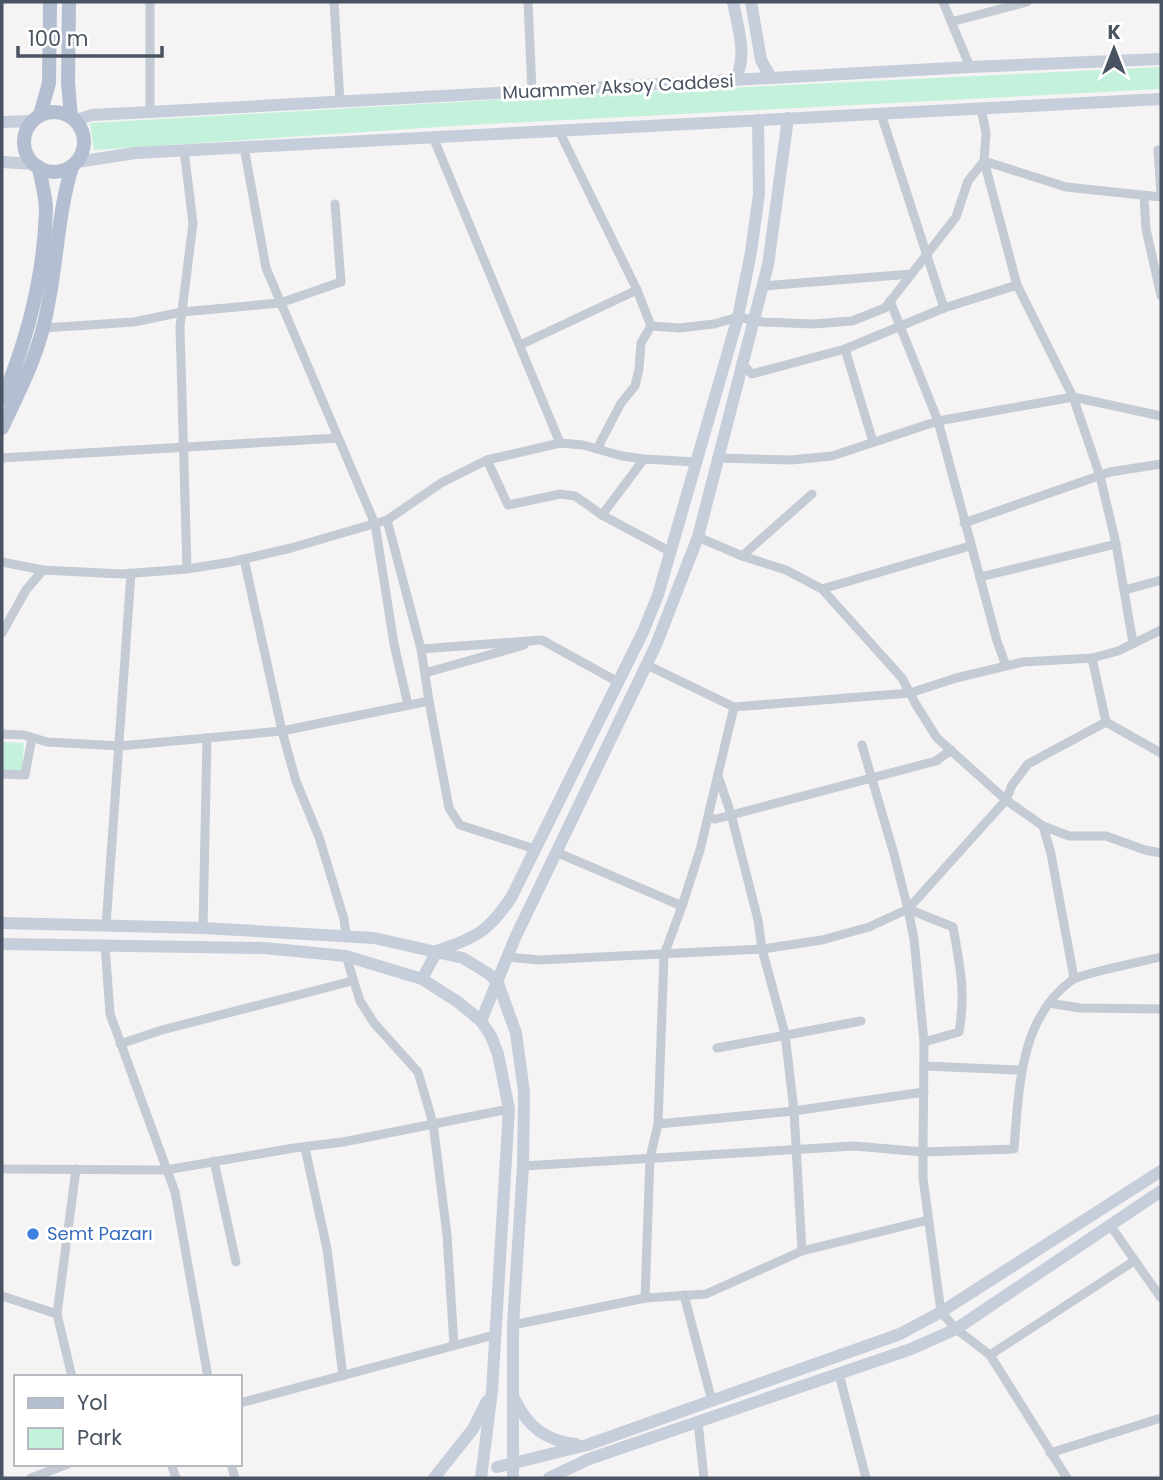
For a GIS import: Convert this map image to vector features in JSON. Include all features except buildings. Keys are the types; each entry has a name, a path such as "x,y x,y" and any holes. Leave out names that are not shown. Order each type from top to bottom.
{"main road":[{"path":"2,400 5,386 19,360 38,279 46,208 37,166 27,154 24,145 27,128 36,118 49,83 50,2"},
{"path":"2,428 29,369 43,328 65,190 74,164 84,149 81,128 74,119 68,83 69,2"},
{"path":"733,2 743,58 735,80"},
{"path":"751,2 761,60 771,78"},
{"name":"Muammer Aksoy Caddesi","path":"74,119 92,115 1161,59"},
{"path":"2,162 37,166 55,172 74,164 135,153 1161,99"},
{"path":"2,122 36,118 56,112 74,119"},
{"path":"481,1021 556,852 647,665 698,537 768,265 788,118"},
{"path":"422,979 437,951 473,938 496,920 511,898 648,619 671,552 738,317 759,194 758,120"},
{"path":"697,462 717,458"},
{"path":"2,923 346,935 374,938 463,958 489,974 498,984 516,1033 524,1092 523,1166 513,1325 513,1478"},
{"path":"105,945 106,926"},
{"path":"2,944 264,948 346,956 422,979 458,1002 481,1021 491,1035 498,1054 509,1109 485,1473"},
{"path":"468,1478 513,1463 587,1445 901,1334 941,1312 1161,1171"},
{"path":"549,1478 589,1460 911,1349 956,1329 1161,1191"},
{"path":"434,1478 473,1429 492,1391"},
{"path":"513,1395 524,1419 539,1431 560,1442 587,1445"},
{"path":"567,1478 589,1460"},
{"path":"485,1473 507,1471 513,1478"}],"street":[{"path":"150,2 150,112"},
{"path":"334,2 340,102"},
{"path":"528,2 532,91"},
{"path":"943,2 970,67"},
{"path":"951,22 1027,2"},
{"path":"981,108 986,133 984,161 1017,285 1073,397 1100,476 1125,590 1133,643"},
{"path":"881,114 944,308"},
{"path":"559,131 651,326"},
{"path":"433,137 560,443"},
{"path":"244,147 266,268 374,524 394,644 408,705"},
{"path":"184,150 193,223 180,327 187,569"},
{"path":"984,161 1066,187 1161,196 1158,150"},
{"path":"651,326 679,328 714,324 738,317 813,324 852,321 885,308 956,217 968,181 984,161"},
{"path":"1144,196 1146,229 1161,296"},
{"path":"43,328 134,322 181,312 281,303 341,282 335,204"},
{"path":"763,286 911,274"},
{"path":"741,363 752,374 845,349 944,308 1017,285"},
{"path":"520,345 636,290"},
{"path":"890,302 938,421 970,546 1006,666"},
{"path":"597,449 621,403 635,386 641,343 651,326"},
{"path":"845,349 873,442"},
{"path":"717,458 791,460 832,456 938,421 1073,397 1161,416"},
{"path":"2,458 338,438"},
{"path":"2,562 43,570 131,573 187,569 244,559 387,520 441,482 487,460 560,443 644,459 697,462"},
{"path":"602,515 644,459"},
{"path":"487,460 508,505 560,494 575,496 602,515 671,552"},
{"path":"964,523 1110,472 1161,464"},
{"path":"741,556 812,494"},
{"path":"387,520 421,649 449,808 460,825 535,849"},
{"path":"698,537 741,556 786,570 822,589 902,678 937,738 1006,800 1043,826 1069,836 1106,836 1161,853"},
{"path":"980,577 1115,544"},
{"path":"822,589 970,546"},
{"path":"244,559 282,731 296,781 319,837 344,919 346,935"},
{"path":"2,633 26,590 43,570"},
{"path":"106,926 131,573"},
{"path":"1125,590 1161,580"},
{"path":"647,665 734,707 910,694 956,678 1023,662 1092,658 1118,651 1161,630"},
{"path":"421,649 542,640 618,682"},
{"path":"425,673 542,640"},
{"path":"1092,658 1106,722 1161,754"},
{"path":"2,734 47,742 120,746 282,731 429,701"},
{"path":"645,1298 650,1158 658,1124 664,955 701,850 734,707"},
{"path":"508,957 539,960 762,949 822,940 869,928 908,909 1006,800 1012,785 1028,764 1106,722"},
{"path":"2,774 25,775 32,738"},
{"path":"203,928 208,738"},
{"path":"862,745 894,854 914,939 924,1042 923,1178 941,1312 956,1329 990,1355 1067,1478"},
{"path":"708,818 716,819 936,761 951,750"},
{"path":"718,776 731,814 785,1034 794,1111 802,1251"},
{"path":"1043,826 1051,854 1074,978"},
{"path":"556,852 682,906"},
{"path":"908,909 953,928 963,982 959,1032 924,1042"},
{"path":"105,945 110,1014 175,1192 208,1375"},
{"path":"346,956 360,1001 374,1023 418,1072 433,1123 447,1236 454,1345"},
{"path":"523,1166 855,1146 923,1152 1014,1149 1020,1070 1033,1030 1049,1003 1074,978 1161,957"},
{"path":"121,1044 162,1030 352,981"},
{"path":"1049,1003 1080,1008 1161,1009"},
{"path":"717,1048 861,1021"},
{"path":"924,1066 1020,1070"},
{"path":"658,1124 794,1111 924,1092"},
{"path":"2,1169 166,1170 343,1142 509,1109"},
{"path":"305,1148 327,1249 343,1376"},
{"path":"214,1161 236,1262"},
{"path":"72,1375 57,1314 76,1169"},
{"path":"513,1325 645,1298 706,1294 802,1251 928,1220"},
{"path":"1110,1225 1161,1297"},
{"path":"990,1355 1134,1261"},
{"path":"684,1295 712,1401"},
{"path":"2,1296 57,1314"},
{"path":"242,1402 494,1335"},
{"path":"839,1374 866,1478"},
{"path":"1050,1453 1161,1418"},
{"path":"698,1422 704,1478"},
{"path":"34,1478 63,1466"}],"green space":[{"path":"1161,67 1161,89 469,125 94,150 90,123 582,95"},
{"path":"2,742 24,743 22,773 2,771"}],"place":[{"name":"Semt Pazarı","path":"33,1234"}]}
